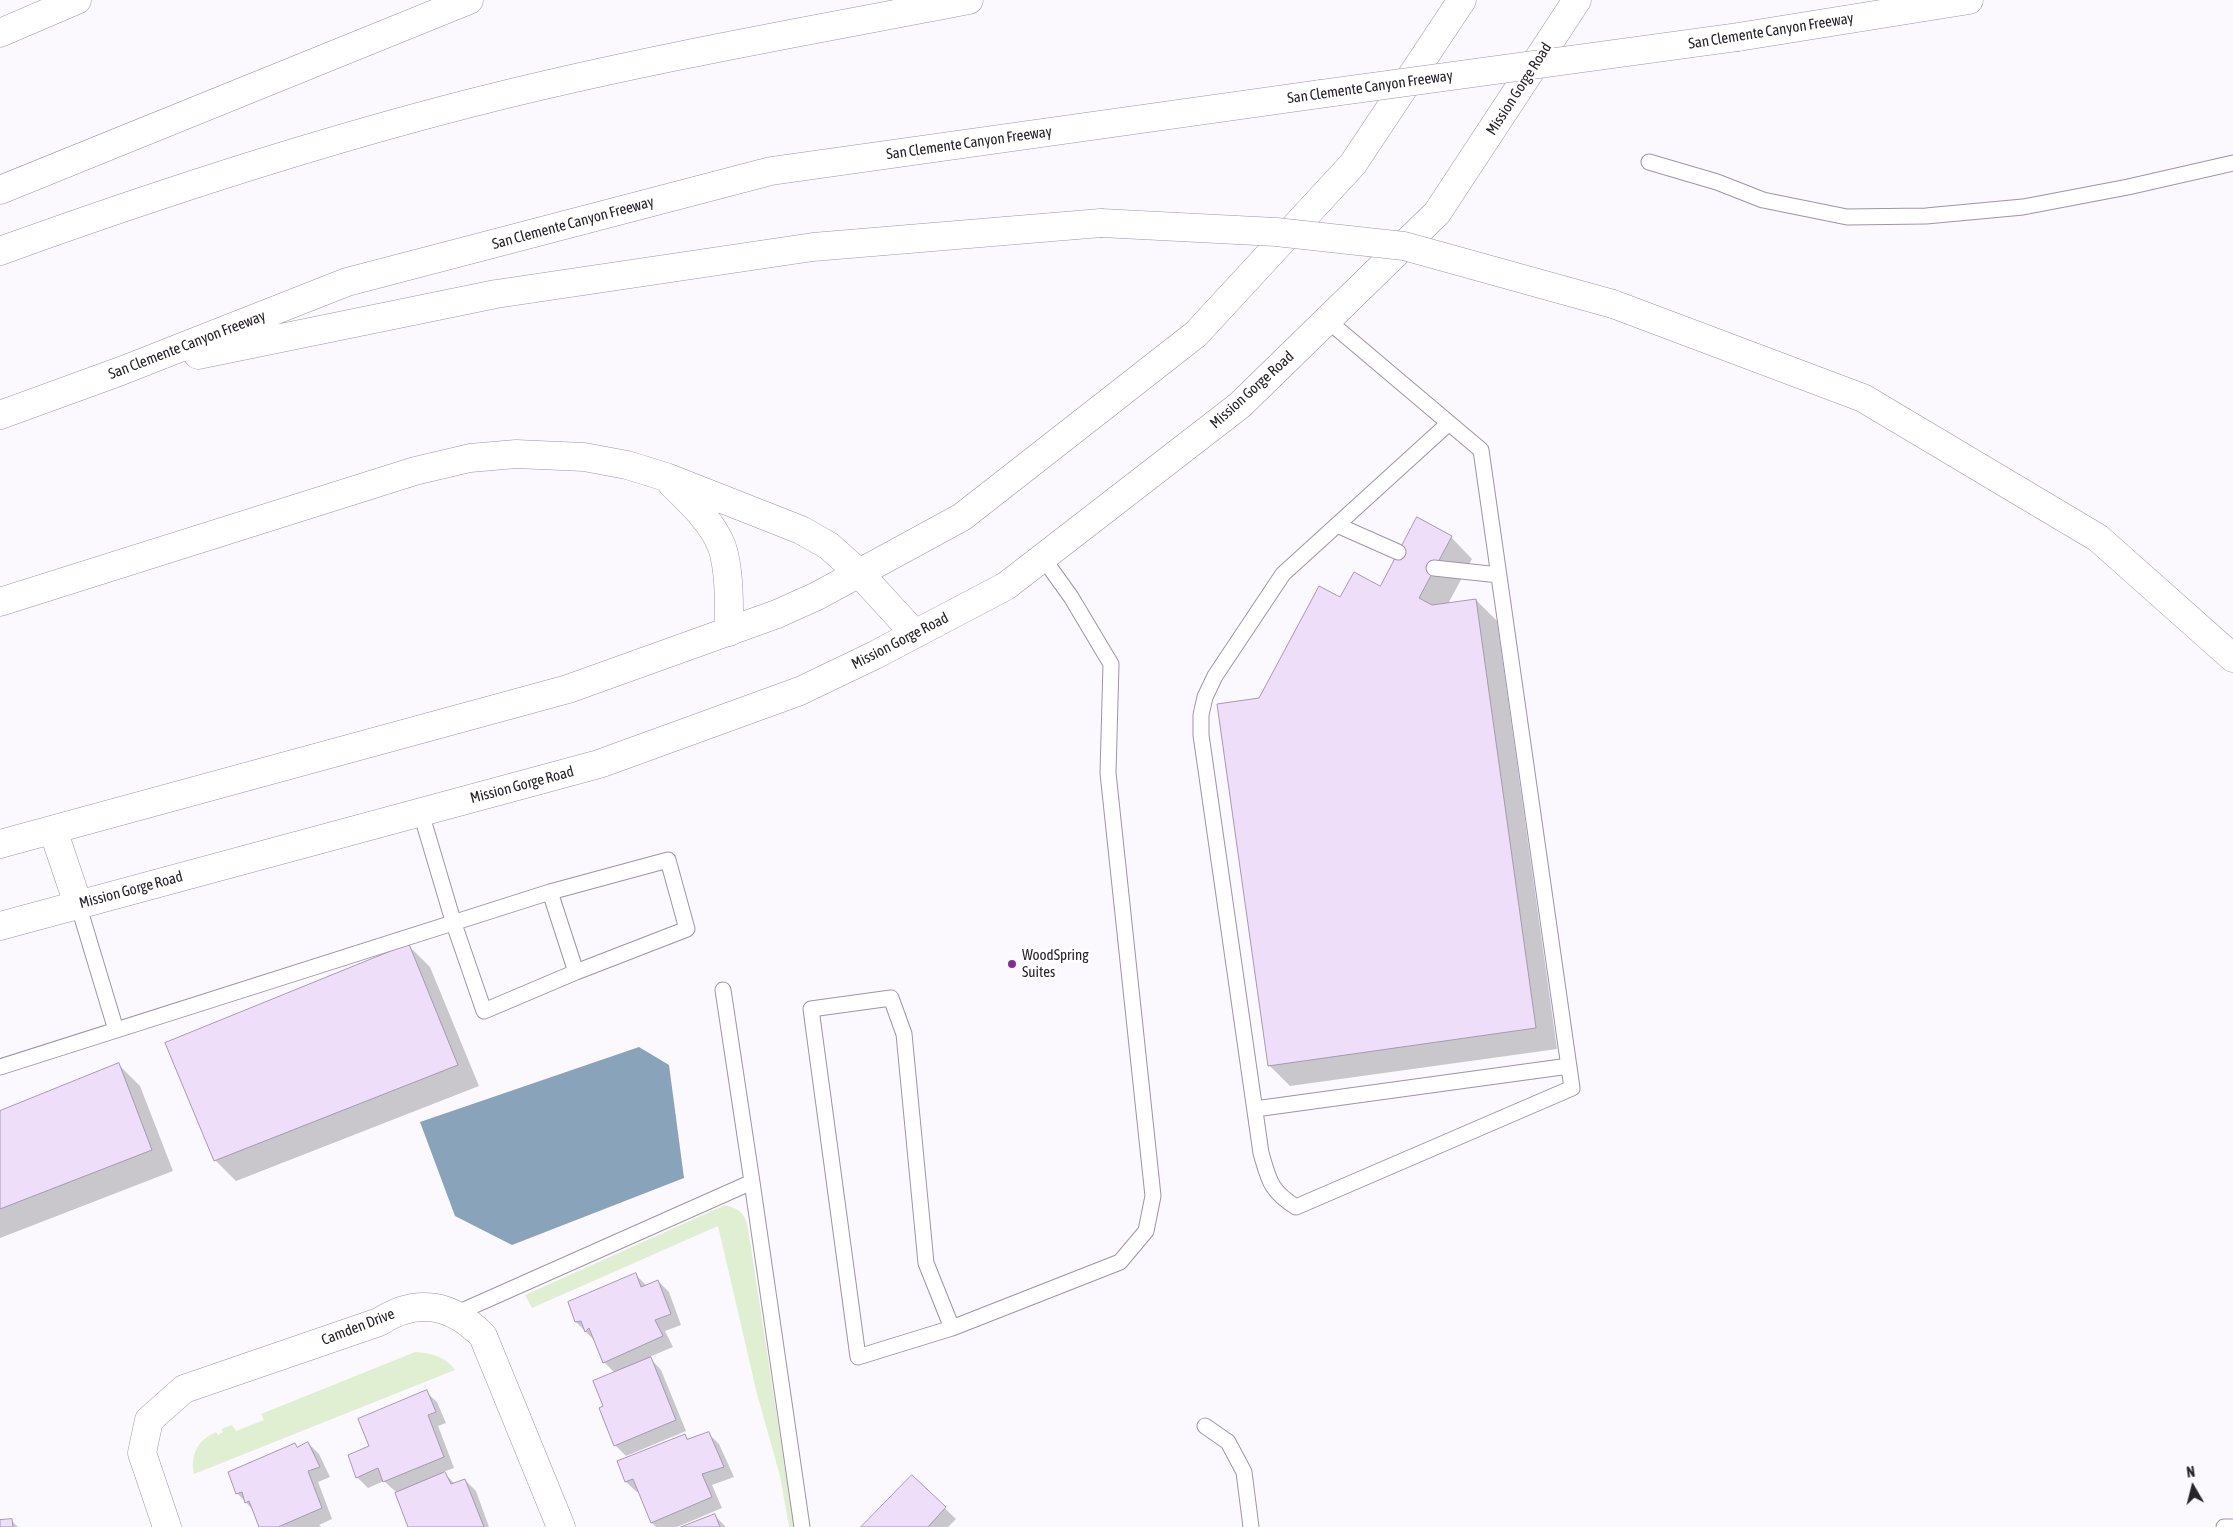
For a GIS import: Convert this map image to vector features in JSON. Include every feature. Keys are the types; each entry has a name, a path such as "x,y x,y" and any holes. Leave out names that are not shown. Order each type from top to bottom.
{"main road":[{"path":"0,33 77,0"},
{"path":"0,190 469,0"},
{"path":"0,251 106,212 264,161 471,103 655,61 969,0"},
{"path":"0,844 568,689 729,632 801,604 962,517 1196,334 1353,164 1462,0"},
{"name":"Mission Gorge Road","path":"0,926 599,764 800,691 1006,586 1240,405 1437,213 1576,0"},
{"name":"San Clemente Canyon Freeway","path":"0,415 121,371 347,282 771,171 1738,37 1969,0"},
{"path":"121,371 506,293 813,247 1101,223 1276,232 1404,246 1613,304 1863,398 2098,538 2233,658"},
{"path":"0,602 415,471 470,458 516,454 584,457 627,465 666,477 801,530 829,546 859,573 915,634"},
{"path":"666,477 706,521 722,547 728,587 729,632"},
{"path":"52,830 78,904"},
{"name":"Camden Drive","path":"167,1527 142,1453 149,1420 184,1389 379,1322 406,1308 438,1308 455,1314 470,1324 482,1336 561,1527"}],"lane":[{"path":"1649,162 1717,182 1763,200 1847,217 1926,216 2023,207 2128,188 2233,163"},
{"path":"1327,320 1481,450 1572,1088 1296,1207 1280,1198 1270,1181 1261,1153 1201,735 1201,715 1205,697 1215,676 1283,574 1449,423"},
{"path":"1337,525 1398,552"},
{"path":"952,1328 926,1263 904,1034 891,998 811,1010 858,1357 952,1328 1120,1262 1146,1231 1152,1196 1108,773 1111,664 1072,597 1043,558"},
{"path":"1434,568 1499,574"},
{"path":"0,1067 454,924 550,892 668,860 687,929 576,972 484,1011 454,924 421,813"},
{"path":"550,892 576,972"},
{"path":"78,904 116,1030"},
{"path":"723,990 802,1527"},
{"path":"1255,1109 1569,1066"},
{"path":"455,1314 752,1182"},
{"path":"1205,1426 1228,1442 1244,1472 1252,1527"},
{"path":"2224,1527 2233,1526"}],"green space":[{"path":"725,1205 741,1212 748,1228 794,1527 789,1527 780,1476 757,1394 718,1226 532,1308 525,1295"},
{"path":"415,1352 432,1354 442,1358 455,1370 194,1474 194,1454 204,1439 210,1435 216,1432 218,1435 223,1432 221,1429 232,1425 236,1431 264,1420 261,1414"}],"water":[{"path":"639,1047 669,1065 684,1178 512,1245 455,1216 420,1122"}],"building":[{"path":"1417,517 1452,536 1419,598 1432,605 1476,599 1536,1028 1268,1066 1217,704 1259,698 1319,586 1340,597 1354,572 1380,586"},
{"path":"409,944 458,1065 214,1161 165,1043"},
{"path":"119,1063 152,1150 0,1209 0,1111"},
{"path":"636,1273 641,1287 658,1280 671,1314 655,1320 663,1336 603,1363 589,1328 585,1332 581,1321 575,1322 568,1302"},
{"path":"651,1357 676,1420 614,1446 599,1408 603,1406 593,1381"},
{"path":"427,1390 436,1412 428,1415 444,1457 383,1482 378,1468 356,1478 348,1455 369,1446 358,1419"},
{"path":"709,1432 724,1467 702,1474 712,1497 651,1523 633,1479 625,1482 617,1461 685,1434 687,1439"},
{"path":"308,1442 320,1467 308,1471 322,1508 278,1527 259,1527 249,1501 245,1503 242,1492 236,1494 228,1472 295,1443 297,1447"},
{"path":"445,1472 451,1484 465,1479 484,1527 408,1527 395,1493"},
{"path":"912,1475 946,1507 928,1527 861,1527"},
{"path":"715,1514 720,1527 681,1527"},
{"path":"12,1519 13,1527 0,1527 0,1520"}],"place":[{"name":"WoodSpring Suites","path":"1012,964"}]}
